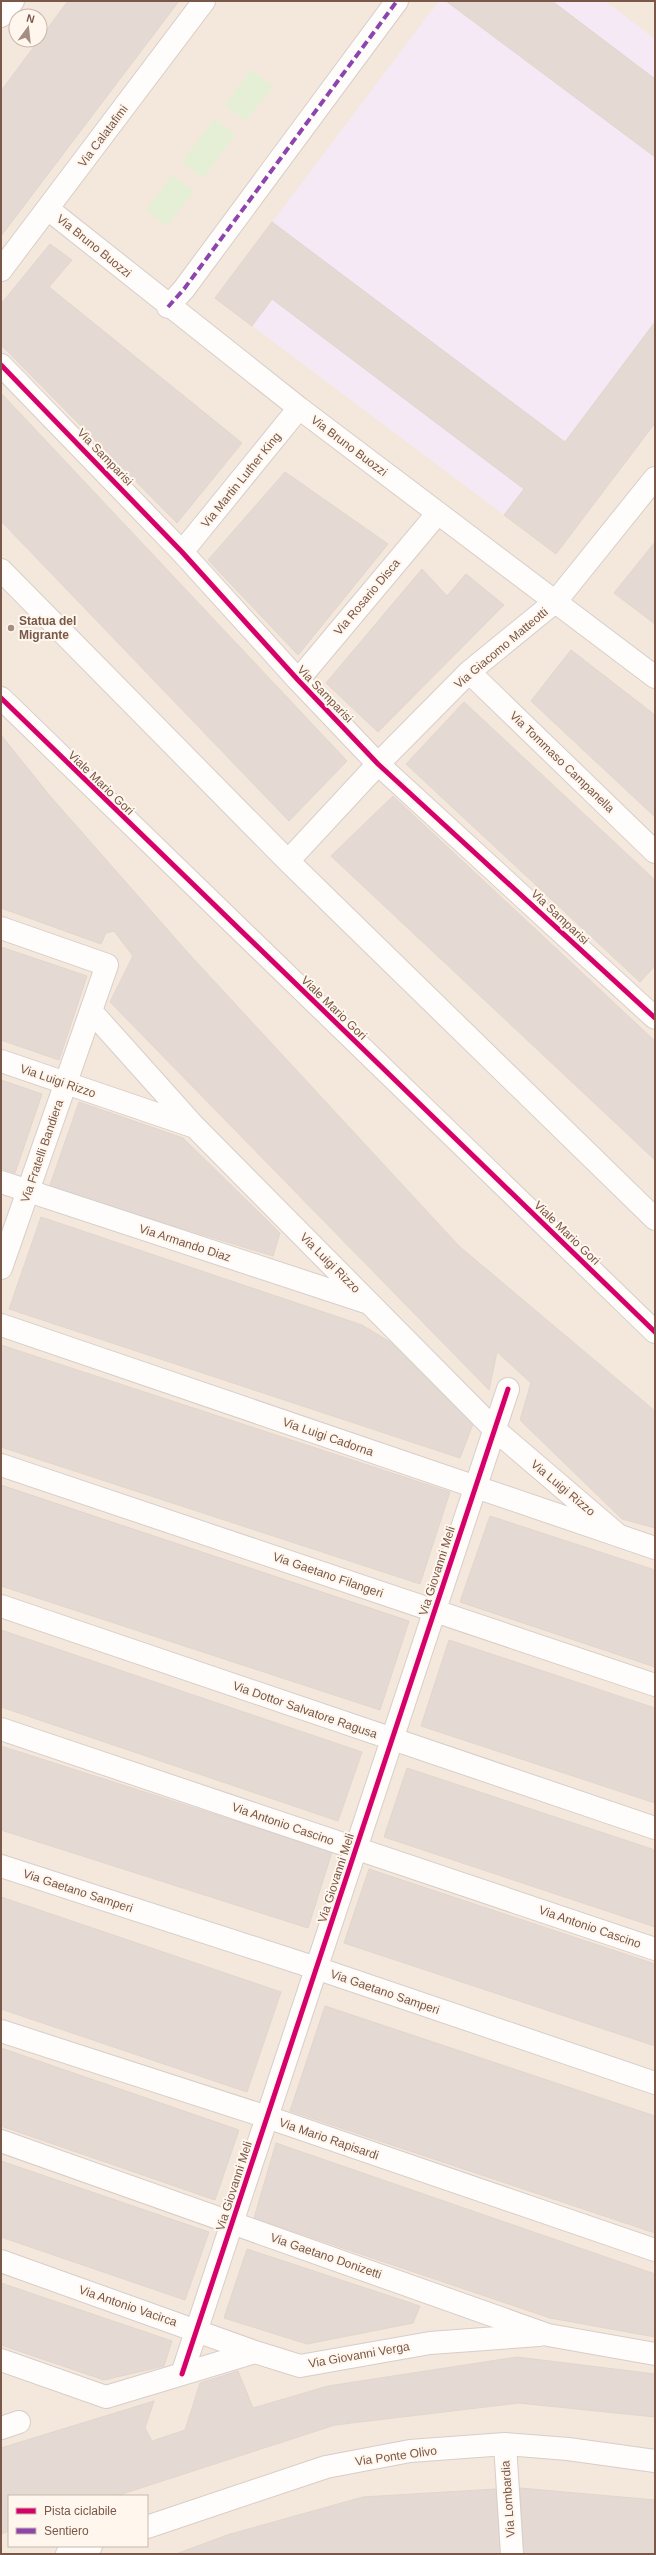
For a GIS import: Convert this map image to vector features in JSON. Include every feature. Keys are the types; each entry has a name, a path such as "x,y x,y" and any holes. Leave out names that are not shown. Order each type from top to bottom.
{"street":[{"path":"1,16 12,1"},
{"name":"Via Calatafimi","path":"1,270 204,1"},
{"path":"168,307 184,289 397,1"},
{"name":"Via Bruno Buozzi","path":"48,209 168,307 437,514 556,601 655,677"},
{"name":"Via Samparisi","path":"1,365 182,552 298,680 378,764 652,1009"},
{"name":"Via Martin Luther King","path":"182,552 299,408"},
{"name":"Via Giacomo Matteotti","path":"288,862 378,764 469,672 556,601 655,478"},
{"name":"Via Rosario Disca","path":"298,680 437,514"},
{"path":"1,570 288,862 655,1219"},
{"name":"Via Tommaso Campanella","path":"469,672 655,852"},
{"name":"Viale Mario Gori","path":"1,698 655,1332"},
{"name":"Via Fratelli Bandiera","path":"1,928 107,965 1,1268"},
{"path":"91,1011 195,1127"},
{"name":"Via Luigi Rizzo","path":"1,1061 195,1127 494,1429 618,1535"},
{"name":"Via Armando Diaz","path":"1,1182 369,1303"},
{"name":"Via Luigi Cadorna","path":"1,1325 655,1548"},
{"name":"Via Giovanni Meli","path":"182,2374 508,1389"},
{"name":"Via Gaetano Filangeri","path":"1,1465 655,1685"},
{"name":"Via Dottor Salvatore Ragusa","path":"1,1606 655,1828"},
{"name":"Via Antonio Cascino","path":"1,1730 655,1949"},
{"name":"Via Gaetano Samperi","path":"1,1866 316,1968 655,2083"},
{"name":"Via Mario Rapisardi","path":"1,2031 267,2118 655,2250"},
{"name":"Via Gaetano Donizetti","path":"1,2142 548,2335 655,2354"},
{"name":"Via Antonio Vacirca","path":"1,2261 255,2352"},
{"name":"Via Giovanni Verga","path":"255,2352 300,2366 430,2342 548,2335"},
{"path":"1,2360 106,2397 255,2352"},
{"name":"Via Ponte Olivo","path":"148,2527 326,2467 410,2451 505,2444 568,2449 655,2461"},
{"name":"Via Lombardia","path":"505,2444 512,2554"},
{"path":"67,2554 88,2547"}],"shaded area":[{"path":"1,1 655,1 655,2554 1,2554"},
{"path":"439,1 605,1 655,39 655,423 556,554 215,298"}],"green space":[{"path":"251,70 273,86 246,121 225,105"},
{"path":"214,119 235,135 203,178 182,162"},
{"path":"172,175 194,191 167,226 146,210"}],"building":[{"path":"68,1 179,1 1,236 1,91 33,48 48,48 48,28"},
{"path":"446,1 552,1 655,79 655,157"},
{"path":"272,222 565,442 655,322 655,423 556,554 504,515 524,489 272,299 252,326 215,298"},
{"path":"50,244 72,260 49,287 242,443 177,523 1,345 1,304"},
{"path":"1,393 347,761 289,821 1,521"},
{"path":"285,472 388,544 298,655 208,560"},
{"path":"655,542 655,624 614,593"},
{"path":"422,569 447,596 466,574 504,605 378,732 326,683"},
{"path":"571,650 655,715 655,817 531,701"},
{"path":"464,702 655,880 655,966 640,982 406,764"},
{"path":"1,735 50,796 189,954 459,1246 655,1411 655,1528 622,1519 520,1420 531,1383 497,1352 489,1390 110,1002 133,956 114,931 106,933 101,944 1,908"},
{"path":"393,796 655,1041 655,1160 331,856"},
{"path":"1,947 87,976 59,1060 1,1040"},
{"path":"1,1080 42,1094 15,1173 1,1168"},
{"path":"79,1102 183,1138 280,1233 273,1256 49,1188"},
{"path":"41,1217 362,1325 390,1342 473,1424 460,1458 9,1309"},
{"path":"1,1345 450,1492 420,1584 1,1447"},
{"path":"1,1485 409,1621 380,1710 1,1586"},
{"path":"490,1516 655,1570 655,1667 460,1602"},
{"path":"1,1630 362,1752 338,1821 1,1707"},
{"path":"449,1640 655,1708 655,1803 421,1726"},
{"path":"1,1746 332,1852 308,1928 1,1830"},
{"path":"407,1768 655,1850 655,1927 384,1837"},
{"path":"369,1869 655,1964 655,2046 344,1943"},
{"path":"1,1897 281,1992 247,2092 1,2009"},
{"path":"325,2006 655,2116 655,2233 290,2111"},
{"path":"1,2048 239,2130 215,2200 1,2126"},
{"path":"276,2143 655,2274 655,2337 550,2318 254,2218"},
{"path":"1,2161 209,2232 185,2300 1,2237"},
{"path":"247,2249 420,2306 413,2323 307,2344 224,2318"},
{"path":"1,2283 172,2341 164,2366 104,2380 1,2345"},
{"path":"517,2357 655,2374 655,2417 519,2403 335,2425 119,2495 8,2495 8,2531 1,2534 1,2448 154,2401 145,2428 152,2441 185,2430 200,2383 238,2371 253,2408 328,2386"},
{"path":"520,2488 655,2500 655,2554 524,2554"},
{"path":"496,2489 501,2554 176,2554 227,2535 363,2497"}],"marked path":[{"path":"168,307 184,289 397,1"}],"cycle path":[{"path":"1,365 182,552 298,680 378,764 655,1018"},
{"path":"1,698 655,1332"},
{"path":"182,2374 508,1389"}],"place":[{"name":"Statua del Migrante","path":"11,628"}]}
